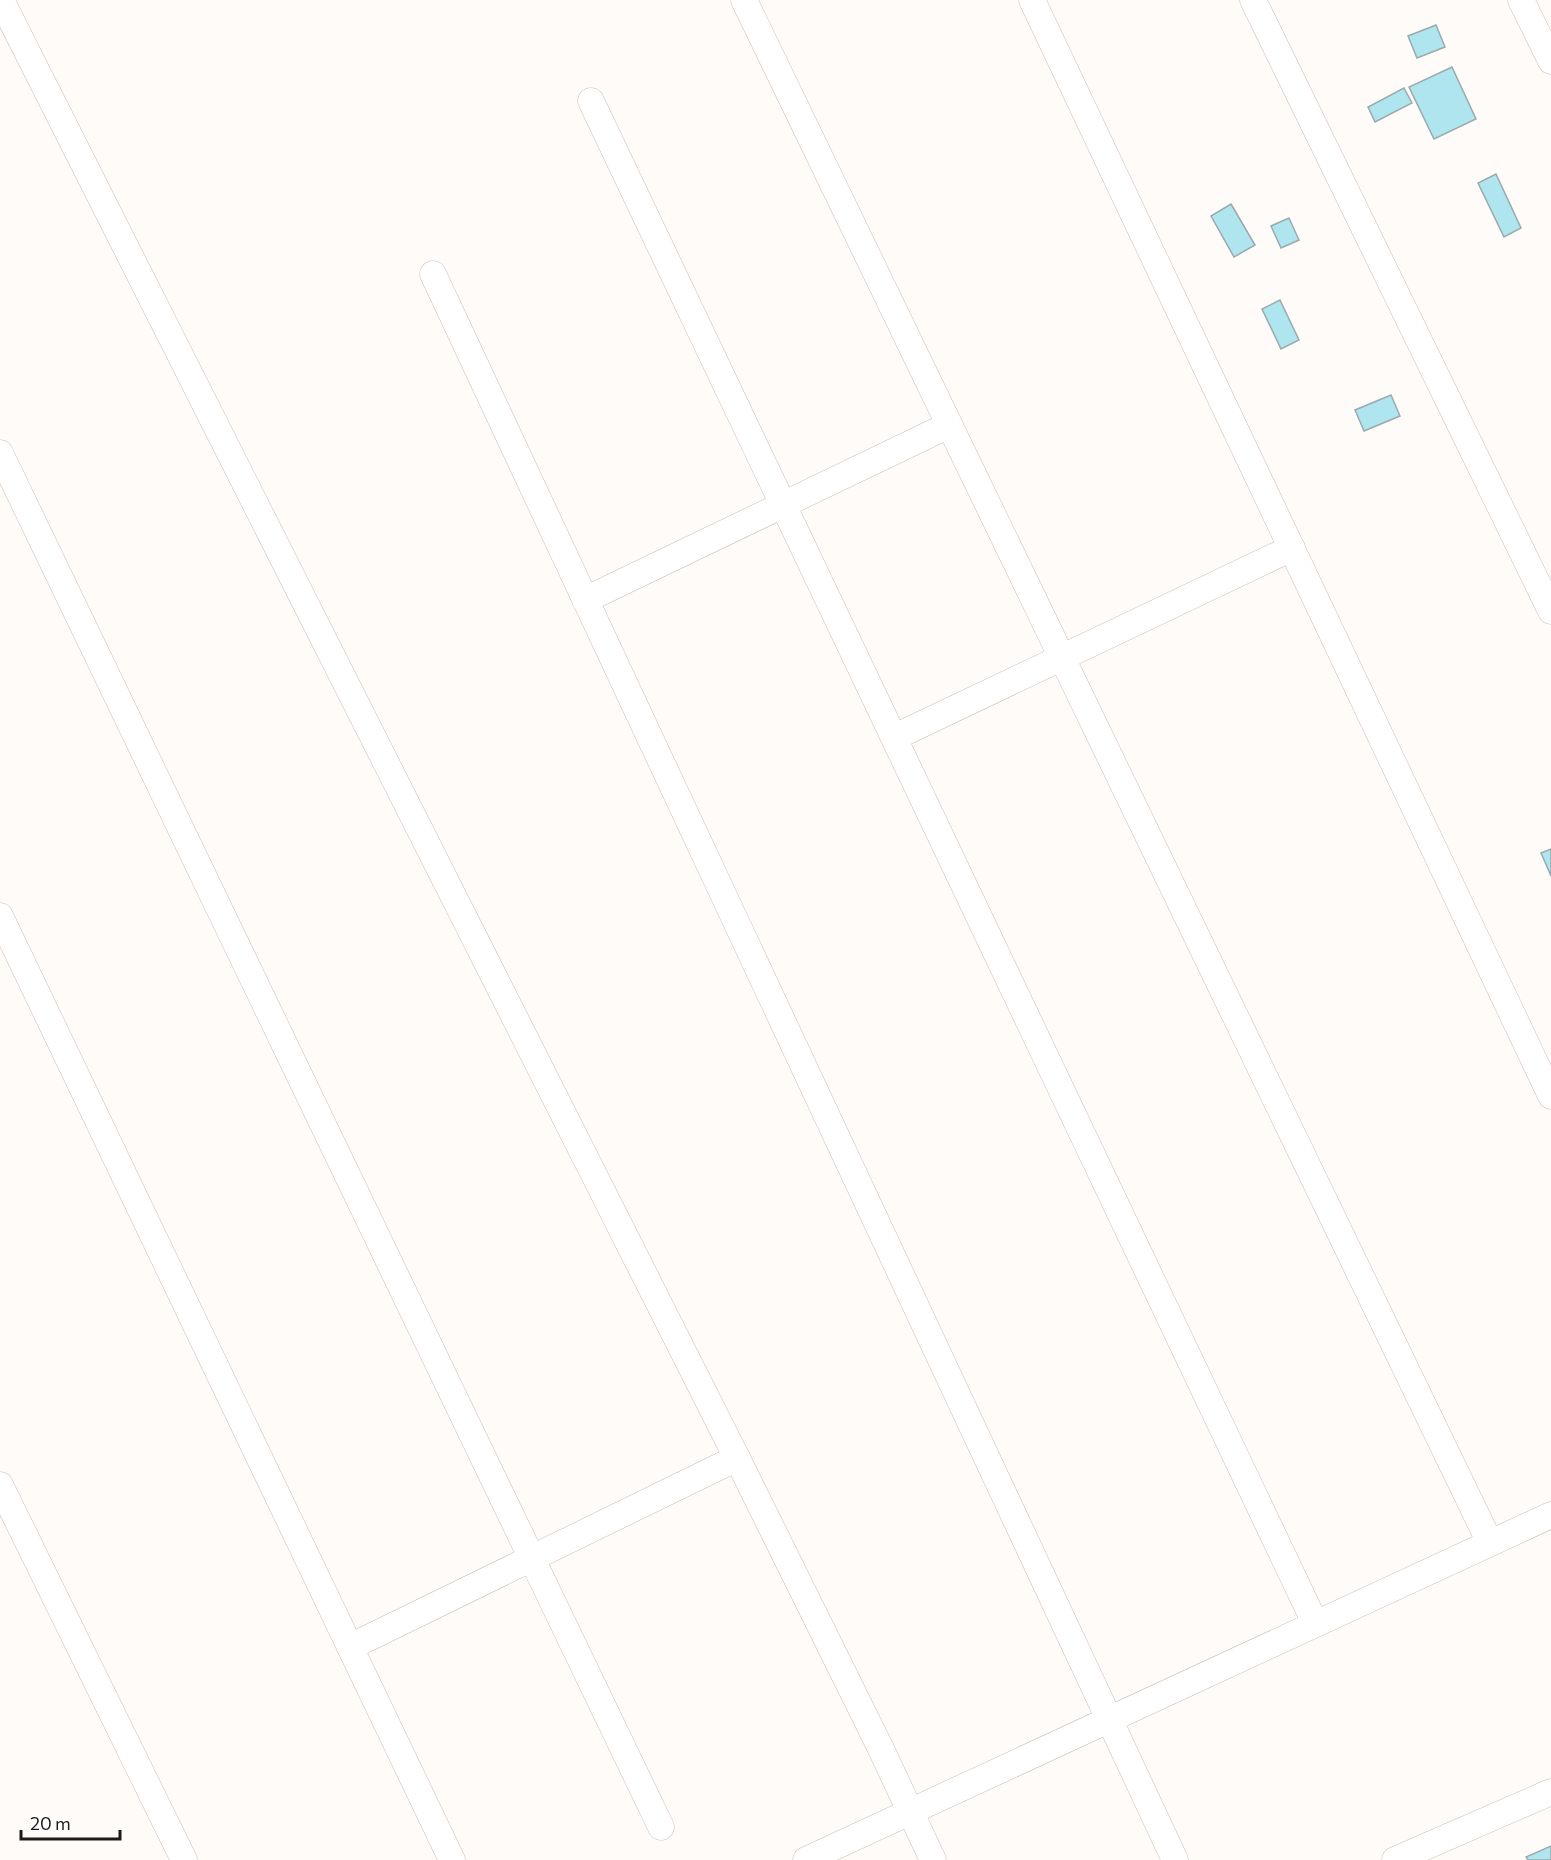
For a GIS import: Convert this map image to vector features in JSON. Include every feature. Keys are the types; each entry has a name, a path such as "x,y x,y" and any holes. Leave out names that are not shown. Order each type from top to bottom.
{"street":[{"path":"1,0 737,1458 881,1749 933,1860"},
{"path":"744,0 1490,1543"},
{"path":"1032,0 1551,1096"},
{"path":"1253,0 1551,611"},
{"path":"1521,0 1551,61"},
{"path":"591,101 1315,1623"},
{"path":"433,274 1175,1860"},
{"path":"585,600 949,425"},
{"path":"0,453 661,1827"},
{"path":"895,737 1292,548"},
{"path":"0,916 452,1860"},
{"path":"350,1647 737,1458"},
{"path":"0,1485 184,1860"},
{"path":"806,1860 1551,1515"},
{"path":"1395,1860 1551,1792"}],"building":[{"path":"1436,25 1445,47 1417,58 1408,36"},
{"path":"1452,67 1476,119 1434,139 1409,87"},
{"path":"1404,88 1412,103 1375,122 1368,107"},
{"path":"1496,174 1521,228 1504,237 1478,183"},
{"path":"1231,204 1255,245 1234,257 1211,216"},
{"path":"1289,218 1299,240 1281,248 1271,226"},
{"path":"1280,300 1299,340 1281,349 1262,309"},
{"path":"1391,395 1400,416 1364,431 1355,410"},
{"path":"1551,849 1551,876 1541,853"},
{"path":"1551,1846 1551,1860 1528,1860 1526,1857"}]}
